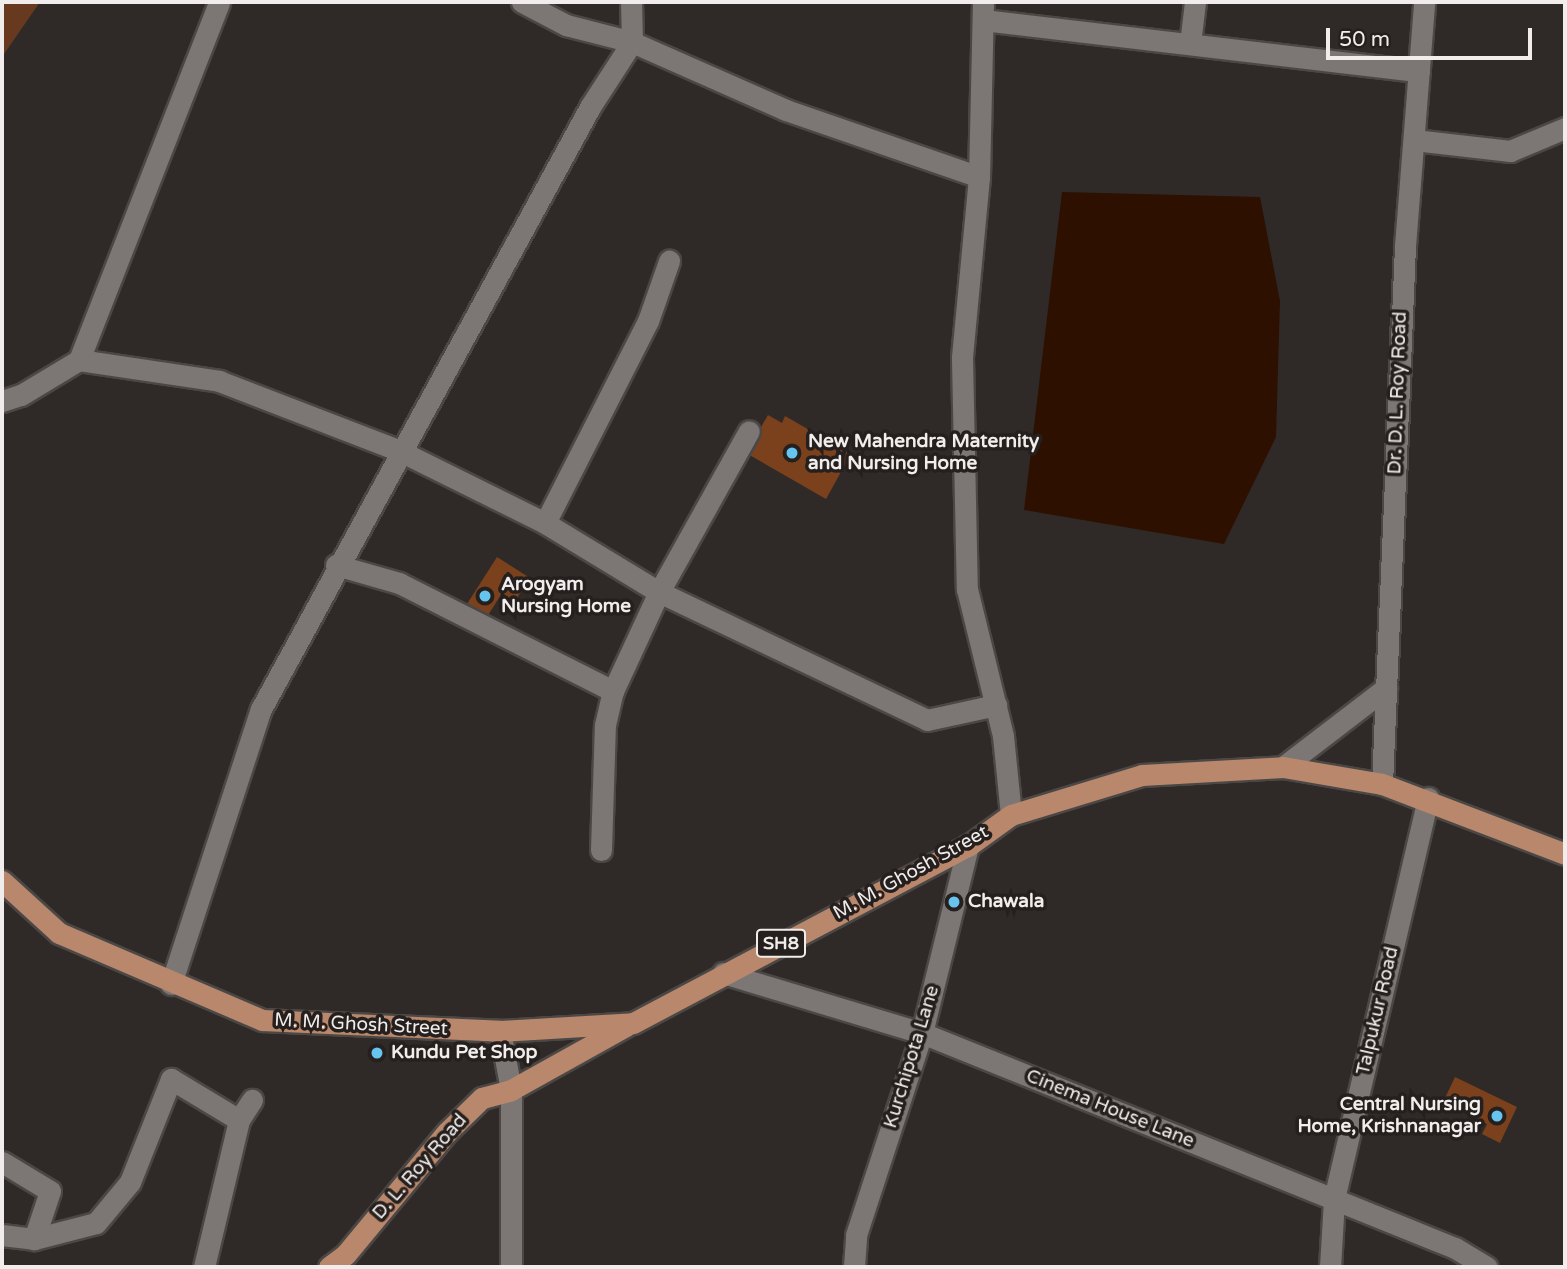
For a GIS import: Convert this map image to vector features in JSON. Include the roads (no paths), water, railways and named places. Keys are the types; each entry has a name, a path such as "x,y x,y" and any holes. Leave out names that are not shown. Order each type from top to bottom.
{"main road":[{"name":"M. M. Ghosh Street","path":"2,881 59,933 171,984 262,1020 499,1031 633,1023 723,973 968,846 1011,816 1142,775 1283,767 1382,784 1428,798 1565,855"},
{"name":"D. L. Roy Road","path":"329,1267 346,1254 447,1132 482,1098 511,1090 633,1023"}],"street":[{"path":"2,401 21,395 79,360 219,2"},
{"path":"522,2 566,25 632,42 786,110 979,177"},
{"path":"171,984 261,709 336,565 590,107 632,42 631,2"},
{"path":"1189,44 1195,2"},
{"name":"Dr. D. L. Roy Road","path":"1382,784 1405,246 1424,2"},
{"path":"1011,816 996,705 967,589 962,358 979,177 983,11 1189,44 1419,71"},
{"path":"1414,140 1510,151 1565,128"},
{"path":"545,523 648,321 668,261"},
{"path":"79,360 219,381 400,452 545,523 659,592 927,720 996,705"},
{"path":"601,850 605,725 613,691 659,592 749,431"},
{"path":"336,565 399,583 613,691"},
{"path":"1283,767 1386,688"},
{"name":"Talpukur Road","path":"1330,1267 1334,1199 1428,798"},
{"name":"Kurchipota Lane","path":"854,1267 856,1236 922,1032 968,846"},
{"name":"Cinema House Lane","path":"723,973 922,1032 1455,1248 1487,1267"},
{"path":"499,1031 511,1090 511,1267"},
{"path":"2,1236 34,1239 96,1223 130,1182 171,1079 239,1120"},
{"path":"204,1267 239,1120 252,1100"},
{"path":"2,1162 50,1191 34,1239"}],"place":[{"name":"New Mahendra Maternity and Nursing Home","path":"792,453"},
{"name":"Arogyam Nursing Home","path":"485,596"},
{"name":"Chawala","path":"954,902"},
{"name":"Kundu Pet Shop","path":"377,1053"},
{"name":"Central Nursing Home, Krishnanagar","path":"1497,1116"}]}
